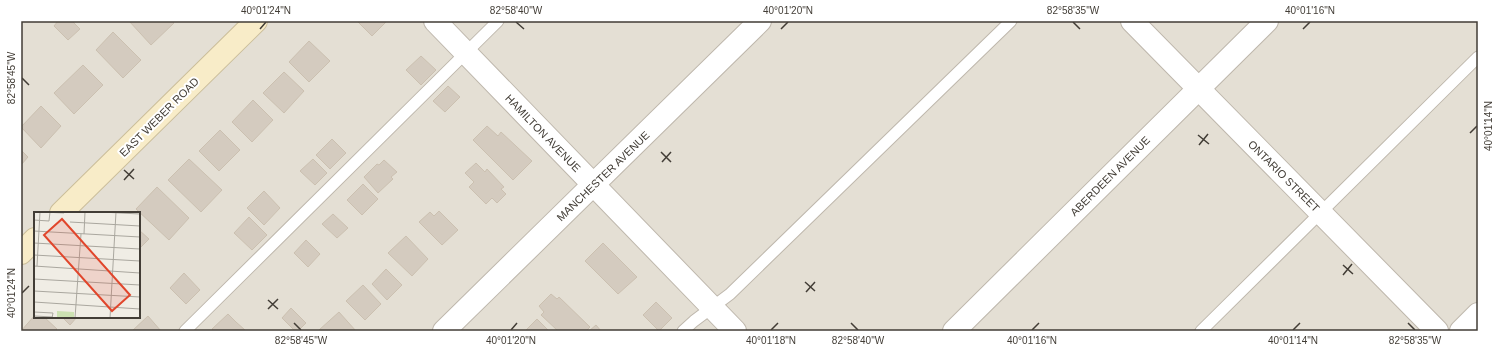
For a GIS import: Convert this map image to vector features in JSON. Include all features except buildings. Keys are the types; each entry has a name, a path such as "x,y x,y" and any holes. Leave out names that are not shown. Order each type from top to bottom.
{"street":[{"name":"EAST WEBER ROAD","path":"62,212 256,21"},
{"name":"HAMILTON AVENUE","path":"435,21 593,186 735,331"},
{"name":"MANCHESTER AVENUE","path":"444,331 760,21"},
{"name":"ONTARIO STREET","path":"1132,21 1437,331"},
{"name":"ABERDEEN AVENUE","path":"954,331 1267,21"},
{"path":"21,253 34,240"},
{"path":"1461,331 1478,314"}],"lane":[{"path":"185,331 498,21"},
{"path":"683,331 730,294 1011,21"},
{"path":"1201,331 1478,57"}],"shaded area":[{"path":"21,21 1478,21 1478,331 21,331"}]}
